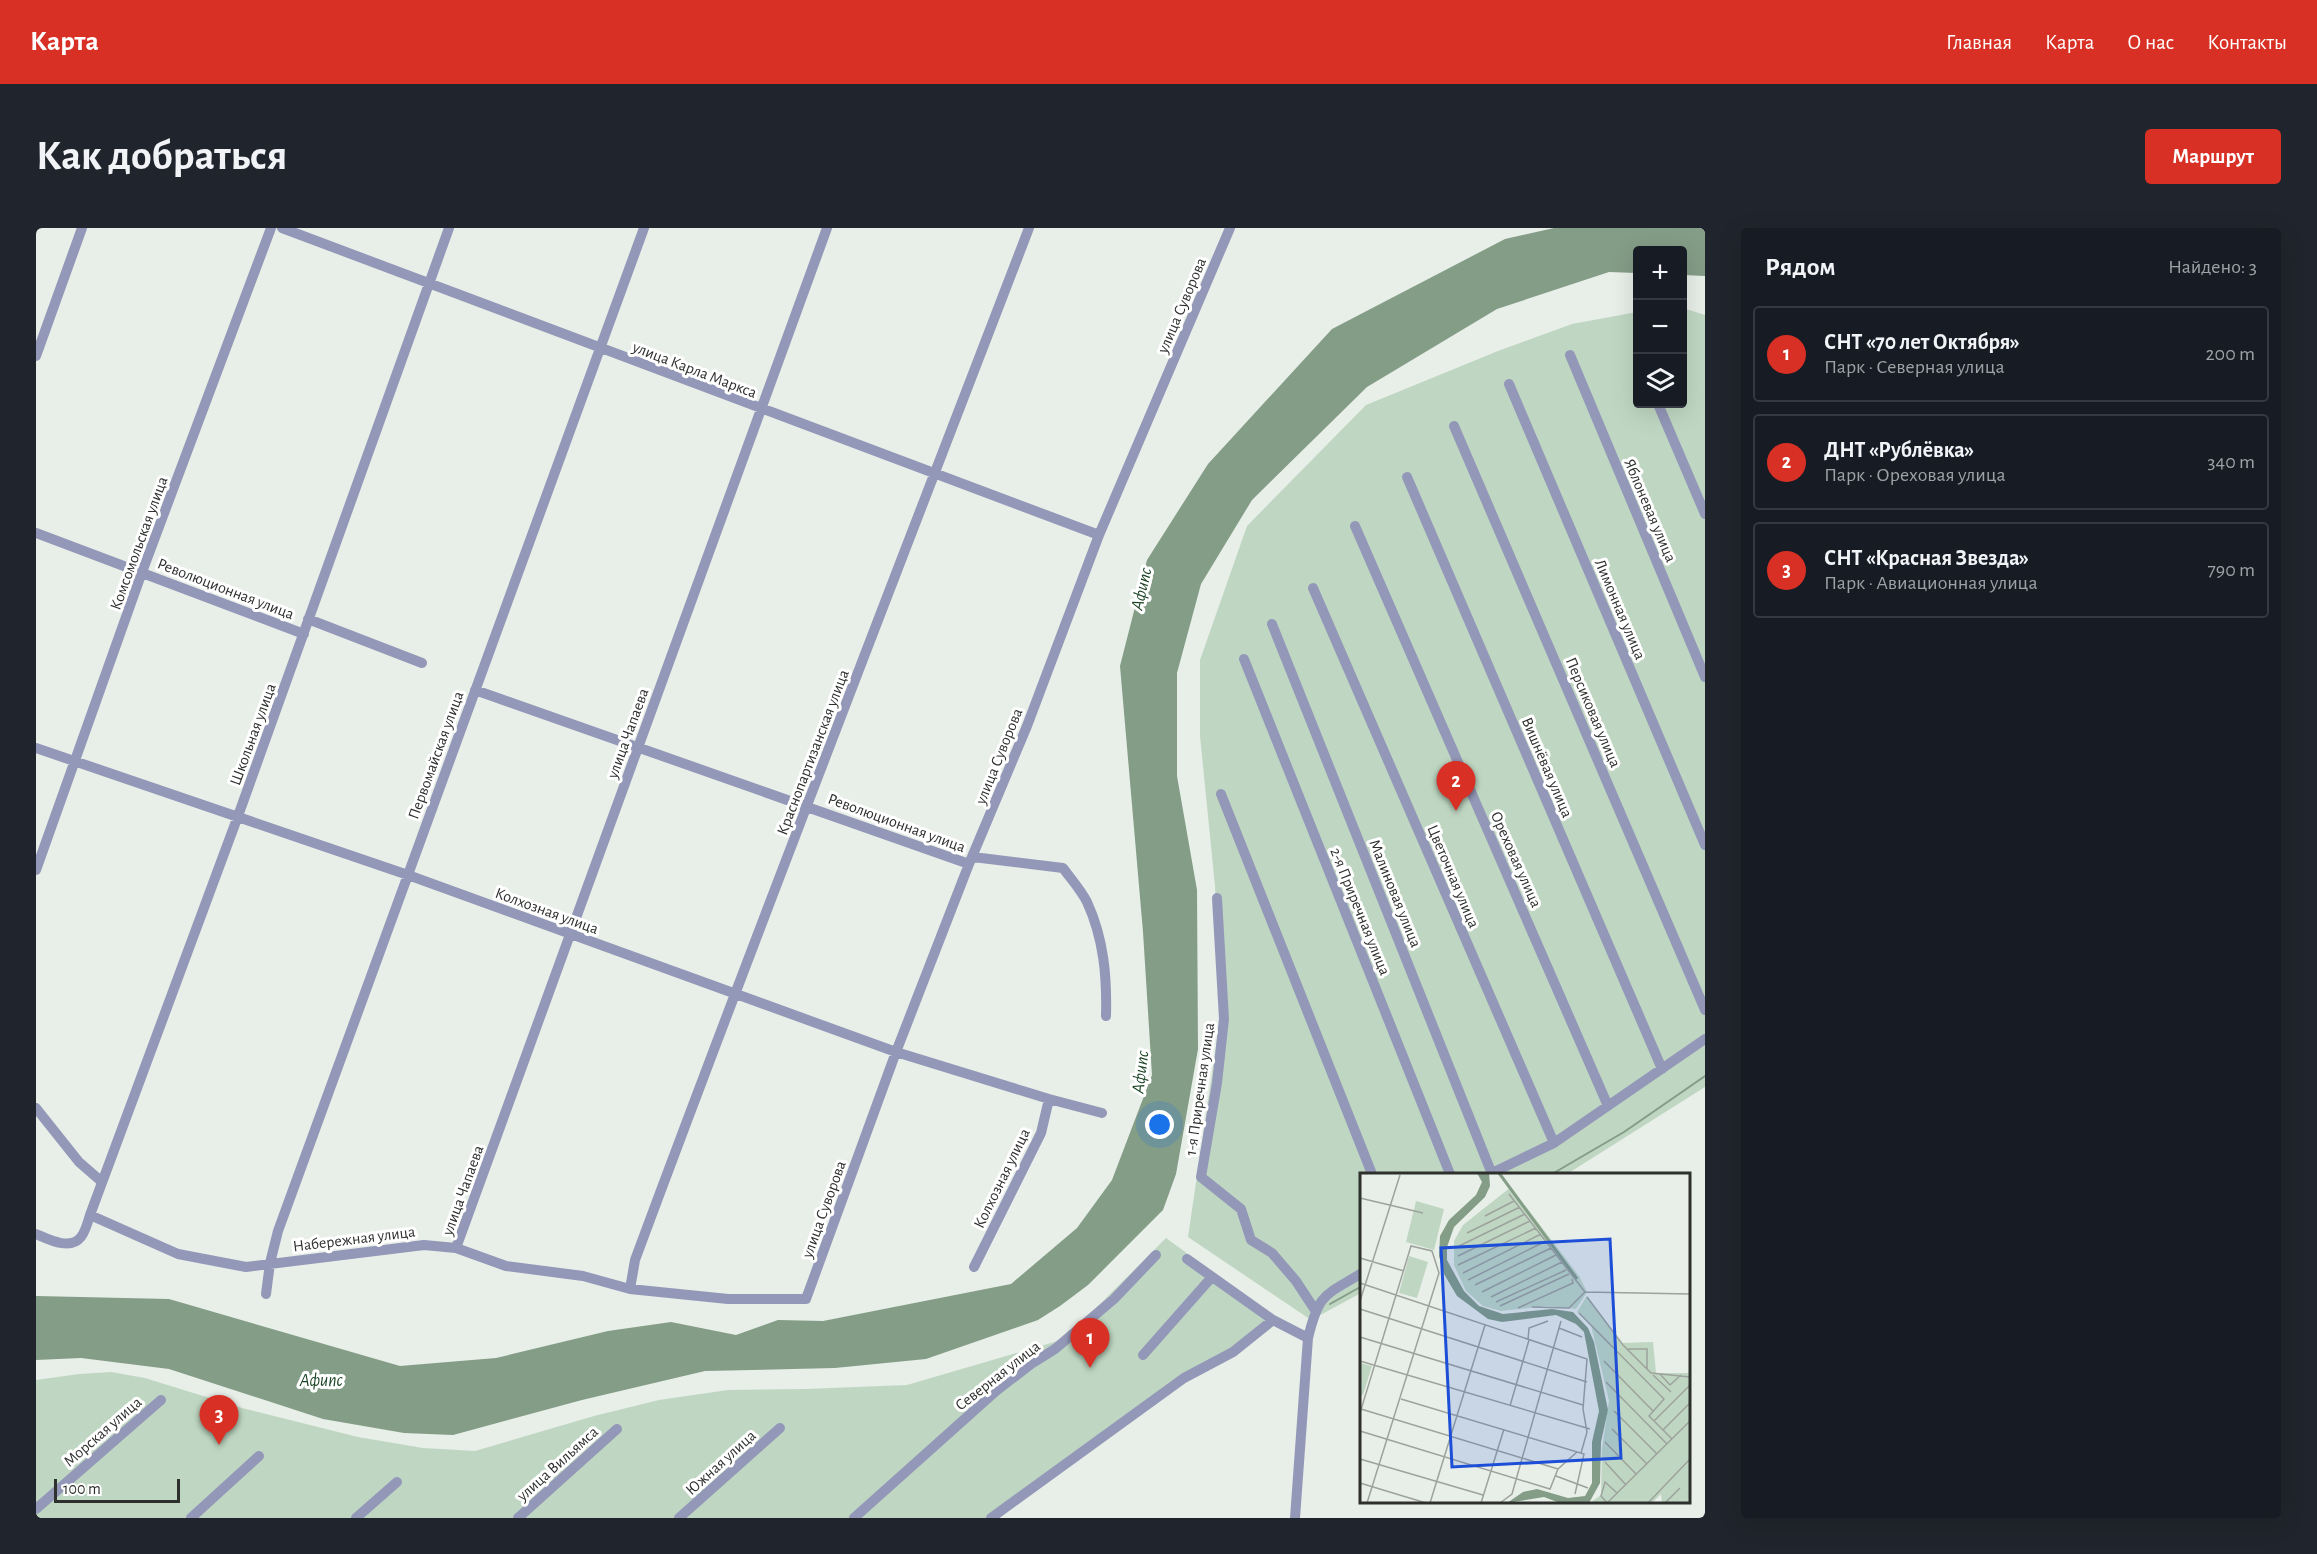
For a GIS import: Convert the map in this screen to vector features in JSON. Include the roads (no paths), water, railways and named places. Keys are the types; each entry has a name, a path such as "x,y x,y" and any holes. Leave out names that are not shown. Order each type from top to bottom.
{"street":[{"path":"36,356 82,228"},
{"name":"Комсомольская улица","path":"36,870 142,572 271,228"},
{"name":"улица Карла Маркса","path":"282,228 1099,535"},
{"name":"Школьная улица","path":"36,1234 57,1242 71,1244 81,1238 238,816 449,228"},
{"name":"Первомайская улица","path":"266,1294 270,1263 278,1231 644,228"},
{"name":"улица Чапаева","path":"456,1248 572,935 827,228"},
{"name":"Краснопартизанская улица","path":"630,1290 634,1260 1029,228"},
{"name":"улица Суворова","path":"806,1299 896,1052 971,860 1027,726 1099,535 1230,228"},
{"name":"Яблоневая улица","path":"1570,355 1705,677"},
{"name":"Лимонная улица","path":"1509,384 1705,845"},
{"path":"1661,408 1705,514"},
{"name":"Персиковая улица","path":"1454,426 1705,1010"},
{"name":"Вишнёвая улица","path":"1407,477 1662,1069"},
{"name":"Ореховая улица","path":"1355,526 1608,1106"},
{"name":"Революционная улица","path":"36,532 304,634"},
{"name":"Цветочная улица","path":"1313,588 1554,1143"},
{"name":"Революционная улица","path":"308,619 422,663"},
{"name":"Малиновая улица","path":"1272,624 1491,1173"},
{"name":"2-я Приречная улица","path":"1244,659 1450,1173"},
{"name":"Революционная улица","path":"475,690 971,860 1063,868 1086,901 1101,938 1107,988 1106,1016"},
{"name":"Колхозная улица","path":"36,748 408,875 896,1052 1102,1113"},
{"path":"1221,794 1372,1173"},
{"name":"1-я Приречная улица","path":"1217,898 1224,1019 1218,1083 1201,1177 1241,1209 1251,1240 1272,1253 1296,1281 1314,1310"},
{"path":"1493,1173 1554,1143 1705,1039"},
{"name":"Колхозная улица","path":"974,1267 1041,1133 1049,1099"},
{"path":"36,1108 79,1162 102,1182"},
{"name":"Набережная улица","path":"90,1215 178,1254 246,1267 424,1245 456,1248 506,1266 583,1276 630,1290 728,1299 806,1299"},
{"name":"Северная улица","path":"854,1518 996,1391 1055,1349 1114,1299 1156,1255"},
{"path":"1187,1260 1273,1320 1308,1338"},
{"path":"1295,1518 1308,1338 1314,1310 1324,1296 1360,1274"},
{"path":"1143,1355 1210,1278"},
{"path":"991,1518 1184,1378 1233,1352 1273,1320"},
{"name":"Морская улица","path":"36,1509 161,1400"},
{"name":"Южная улица","path":"680,1518 780,1428"},
{"name":"улица Вильямса","path":"518,1518 616,1429"},
{"path":"191,1518 259,1456"},
{"path":"356,1518 397,1482"}],"water":[{"name":"Афипс","path":"1554,228 1705,228 1705,276 1687,275 1687,246 1633,246 1633,273 1609,272 1497,309 1367,387 1252,500 1201,584 1177,673 1177,776 1197,890 1198,1049 1176,1174 1163,1210 1088,1285 1038,1320 926,1359 835,1368 705,1371 582,1400 453,1435 404,1433 323,1419 169,1369 81,1358 36,1360 36,1296 169,1299 400,1366 496,1358 608,1331 671,1322 736,1335 778,1320 823,1321 1011,1284 1077,1228 1112,1180 1152,1075 1143,932 1120,666 1147,560 1208,464 1332,329 1505,239"}],"waterway":[{"path":"1554,1173 1624,1132 1705,1076"},
{"path":"1330,1304 1360,1287"}],"place":[{"name":"ДНТ «Рублёвка»","path":"1456,811"},
{"name":"СНТ «70 лет Октября»","path":"1090,1368"},
{"name":"СНТ «Красная Звезда»","path":"219,1445"}]}
